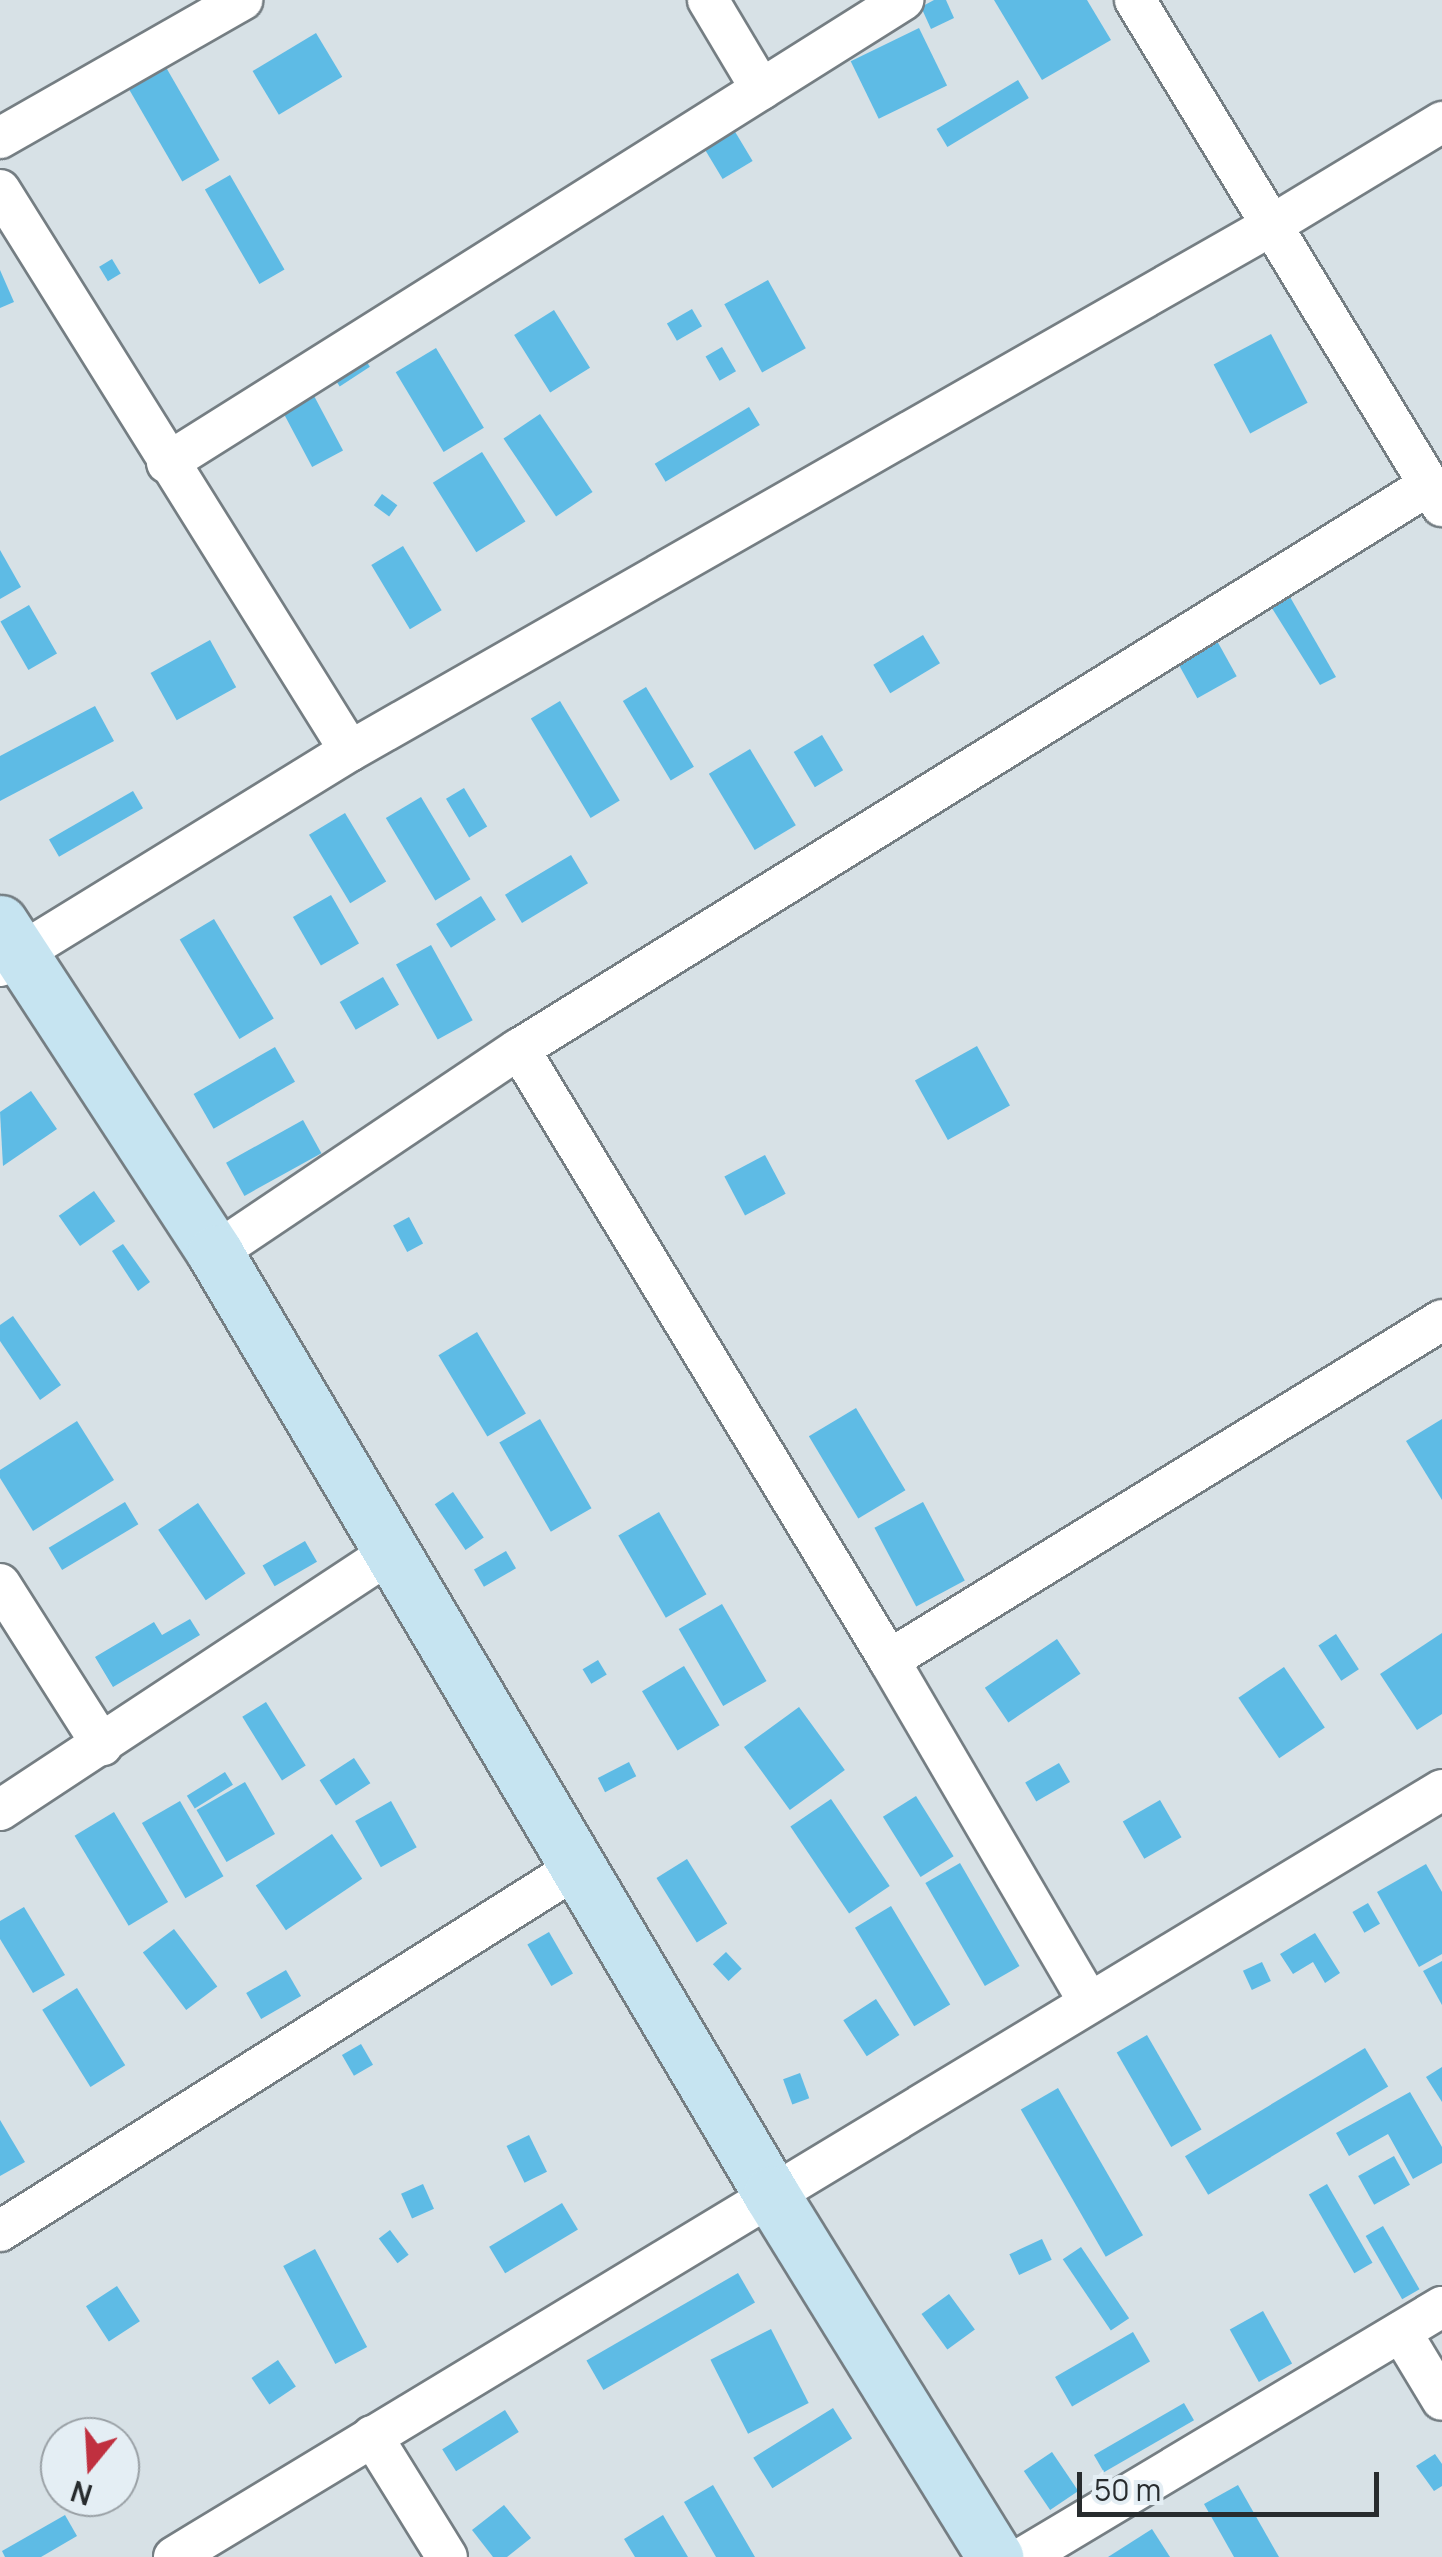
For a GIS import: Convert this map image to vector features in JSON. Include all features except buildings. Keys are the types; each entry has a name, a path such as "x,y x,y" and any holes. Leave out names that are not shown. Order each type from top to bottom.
{"street":[{"path":"0,138 242,0"},
{"path":"708,0 761,89"},
{"path":"167,463 902,0"},
{"path":"215,1253 519,1049 1436,495 1135,0"},
{"path":"996,2557 771,2194 388,1554 215,1253 6,949 1272,226 1442,122"},
{"path":"0,190 167,463 350,750"},
{"path":"519,1049 889,1660 1088,2000"},
{"path":"889,1660 1442,1320"},
{"path":"0,1810 388,1554"},
{"path":"0,1584 102,1746"},
{"path":"174,2557 1088,2000 1442,1790"},
{"path":"0,2231 578,1867"},
{"path":"1024,2557 1442,2307"},
{"path":"1400,2332 1442,2400"},
{"path":"372,2436 448,2557"}]}
